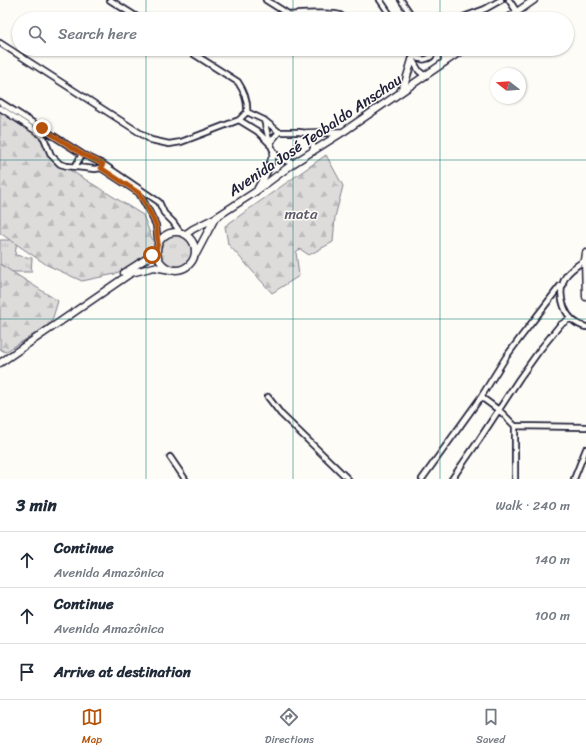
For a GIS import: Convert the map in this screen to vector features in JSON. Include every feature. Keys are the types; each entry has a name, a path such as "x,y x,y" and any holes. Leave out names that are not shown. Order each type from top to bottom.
{"street":[{"path":"110,0 129,12"},
{"path":"266,0 285,12"},
{"path":"380,0 388,12"},
{"path":"401,0 409,12"},
{"path":"477,12 501,0"},
{"path":"509,0 517,12 531,1"},
{"path":"0,43 12,51"},
{"path":"20,56 151,140 169,144 181,142 238,120 247,112 248,104 238,82 197,56"},
{"path":"400,94 405,83 411,56"},
{"path":"412,56 419,71 425,76"},
{"path":"414,56 422,59 432,56"},
{"path":"444,56 444,63"},
{"name":"Avenida José Teobaldo Anschau","path":"195,255 215,218 255,192 294,163 400,94 454,56"},
{"path":"0,102 40,130 51,155 60,164 95,169 102,166"},
{"path":"0,108 82,154 159,202 164,213 183,233 190,238 196,249 193,261 184,269 177,271 154,267 131,272 0,363"},
{"path":"247,112 264,120 279,132 343,132"},
{"path":"238,120 257,131 270,144"},
{"path":"264,120 270,144 274,153 279,158 294,163"},
{"path":"270,144 279,132"},
{"path":"307,133 312,138 313,152"},
{"path":"255,192 263,179 274,153"},
{"path":"75,167 82,154"},
{"path":"102,166 139,193 156,225 157,256 164,267 171,270"},
{"path":"0,359 139,262 152,255 162,237 174,232 183,233 215,218"},
{"path":"586,253 586,297"},
{"path":"585,260 577,265 567,275 563,284 562,295 565,310 571,318 586,327"},
{"path":"422,479 481,397 520,338 563,284"},
{"path":"452,479 549,338 560,325 571,318"},
{"path":"268,397 281,414 346,479"},
{"path":"481,397 500,411 516,426 586,427"},
{"path":"515,479 516,426"},
{"path":"574,479 586,449"},
{"path":"170,457 185,479"}],"green space":[{"path":"0,110 40,137 65,167 143,215 156,249 115,274 82,281 47,265 0,233"},
{"name":"mata","path":"326,155 343,186 335,217 333,242 309,255 300,249 296,252 299,276 272,293 228,244 225,226"},
{"path":"173,235 179,235 189,242 192,251 191,257 185,264 179,267 173,267 163,260 160,254 160,248 167,238"},
{"path":"0,240 17,240 15,255 32,258 31,272 6,272 0,265"},
{"path":"0,264 58,301 51,324 5,352 0,349"}],"route":[{"path":"42,128 82,154 103,164 101,168 139,193 156,225 158,243 156,250 152,255"}]}
